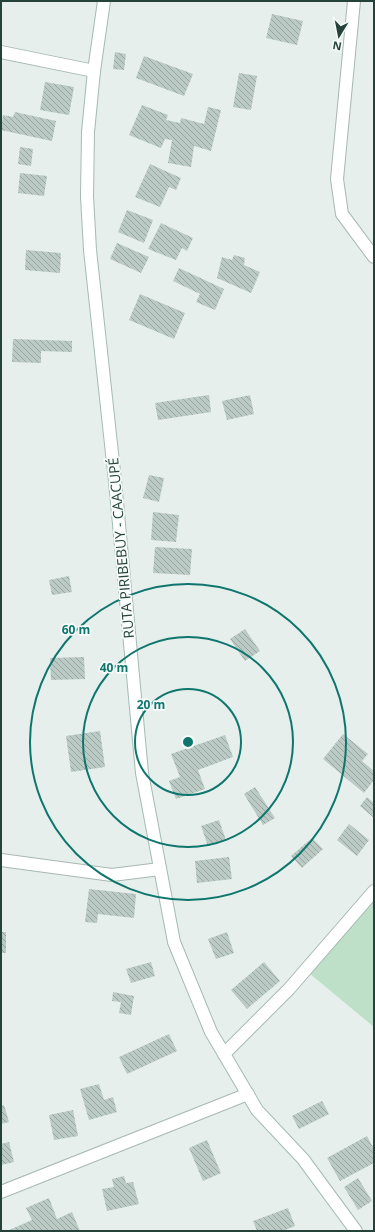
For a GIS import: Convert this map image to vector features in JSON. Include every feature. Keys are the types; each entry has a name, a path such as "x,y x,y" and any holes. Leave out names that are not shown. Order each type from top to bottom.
{"street":[{"name":"RUTA PIRIBEBUY - CAACUPÉ","path":"104,1 94,71 88,132 87,196 94,301 115,481 142,773 174,942 211,1032 258,1110 303,1159 356,1231"},
{"path":"354,1 337,179 342,214 374,256"},
{"path":"1,52 94,71"},
{"path":"1,860 112,875 160,870"},
{"path":"224,1054 289,989 374,891"},
{"path":"1,1192 248,1094"}],"green space":[{"path":"374,896 374,1027 309,973"}],"building":[{"path":"272,14 303,21 297,45 266,38"},
{"path":"115,52 126,54 124,70 113,69"},
{"path":"144,56 193,74 184,96 136,78"},
{"path":"239,73 257,76 251,110 233,107"},
{"path":"45,82 74,87 69,115 40,110"},
{"path":"142,105 168,115 166,120 180,123 181,118 204,124 208,107 221,110 211,151 194,146 191,167 168,163 172,140 165,139 161,148 129,135"},
{"path":"15,112 56,121 52,141 1,130 3,115 13,117"},
{"path":"20,147 33,149 31,166 18,164"},
{"path":"150,164 181,178 176,190 169,187 160,207 135,197"},
{"path":"20,173 47,176 44,196 18,193"},
{"path":"127,210 153,220 144,243 118,232"},
{"path":"161,223 193,238 187,251 182,248 176,260 148,249"},
{"path":"117,243 149,257 141,273 110,259"},
{"path":"26,250 61,253 60,273 25,270"},
{"path":"234,255 245,258 244,265 260,272 251,293 217,278 222,257 232,260"},
{"path":"179,268 224,289 215,310 196,302 200,294 173,281"},
{"path":"140,294 185,313 174,339 129,320"},
{"path":"13,339 72,341 72,352 41,351 41,363 12,362"},
{"path":"209,395 211,412 158,420 155,403"},
{"path":"250,395 254,414 227,420 222,401"},
{"path":"149,475 164,478 159,502 143,498"},
{"path":"153,512 179,515 176,542 151,540"},
{"path":"155,547 192,549 190,575 153,573"},
{"path":"69,576 72,592 52,595 49,580"},
{"path":"245,629 260,651 245,661 230,639"},
{"path":"84,657 85,679 51,680 50,658"},
{"path":"100,731 105,767 71,772 66,736"},
{"path":"343,734 368,754 362,761 374,771 374,780 364,793 323,759"},
{"path":"225,735 233,757 198,770 205,789 176,799 169,781 180,777 171,754"},
{"path":"255,787 275,818 263,825 244,794"},
{"path":"367,797 374,803 374,818 360,806"},
{"path":"219,820 226,840 208,846 201,826"},
{"path":"349,824 369,840 357,856 337,840"},
{"path":"312,838 323,849 302,868 291,856"},
{"path":"229,857 232,879 197,883 195,861"},
{"path":"89,889 136,894 134,918 98,914 97,923 85,922"},
{"path":"1,932 6,932 6,953 1,953"},
{"path":"227,932 234,953 216,959 208,939"},
{"path":"151,962 155,976 131,983 126,969"},
{"path":"264,962 280,981 247,1009 231,990"},
{"path":"113,992 134,996 131,1015 119,1013 121,1002 112,1001"},
{"path":"169,1034 177,1051 127,1074 119,1057"},
{"path":"99,1084 104,1100 113,1097 117,1112 89,1120 80,1089"},
{"path":"322,1101 329,1114 299,1129 292,1116"},
{"path":"4,1105 9,1122 1,1124 1,1106"},
{"path":"73,1110 78,1136 54,1140 49,1115"},
{"path":"367,1136 374,1149 374,1163 340,1181 327,1158"},
{"path":"207,1140 221,1173 203,1181 189,1148"},
{"path":"9,1142 14,1162 1,1165 1,1144"},
{"path":"124,1176 126,1183 133,1182 139,1204 107,1211 102,1189 114,1187 112,1179"},
{"path":"358,1178 372,1201 358,1210 344,1187"},
{"path":"49,1198 57,1219 72,1212 80,1231 7,1231 32,1220 26,1208"},
{"path":"288,1208 295,1226 283,1231 257,1231 253,1221"}]}
